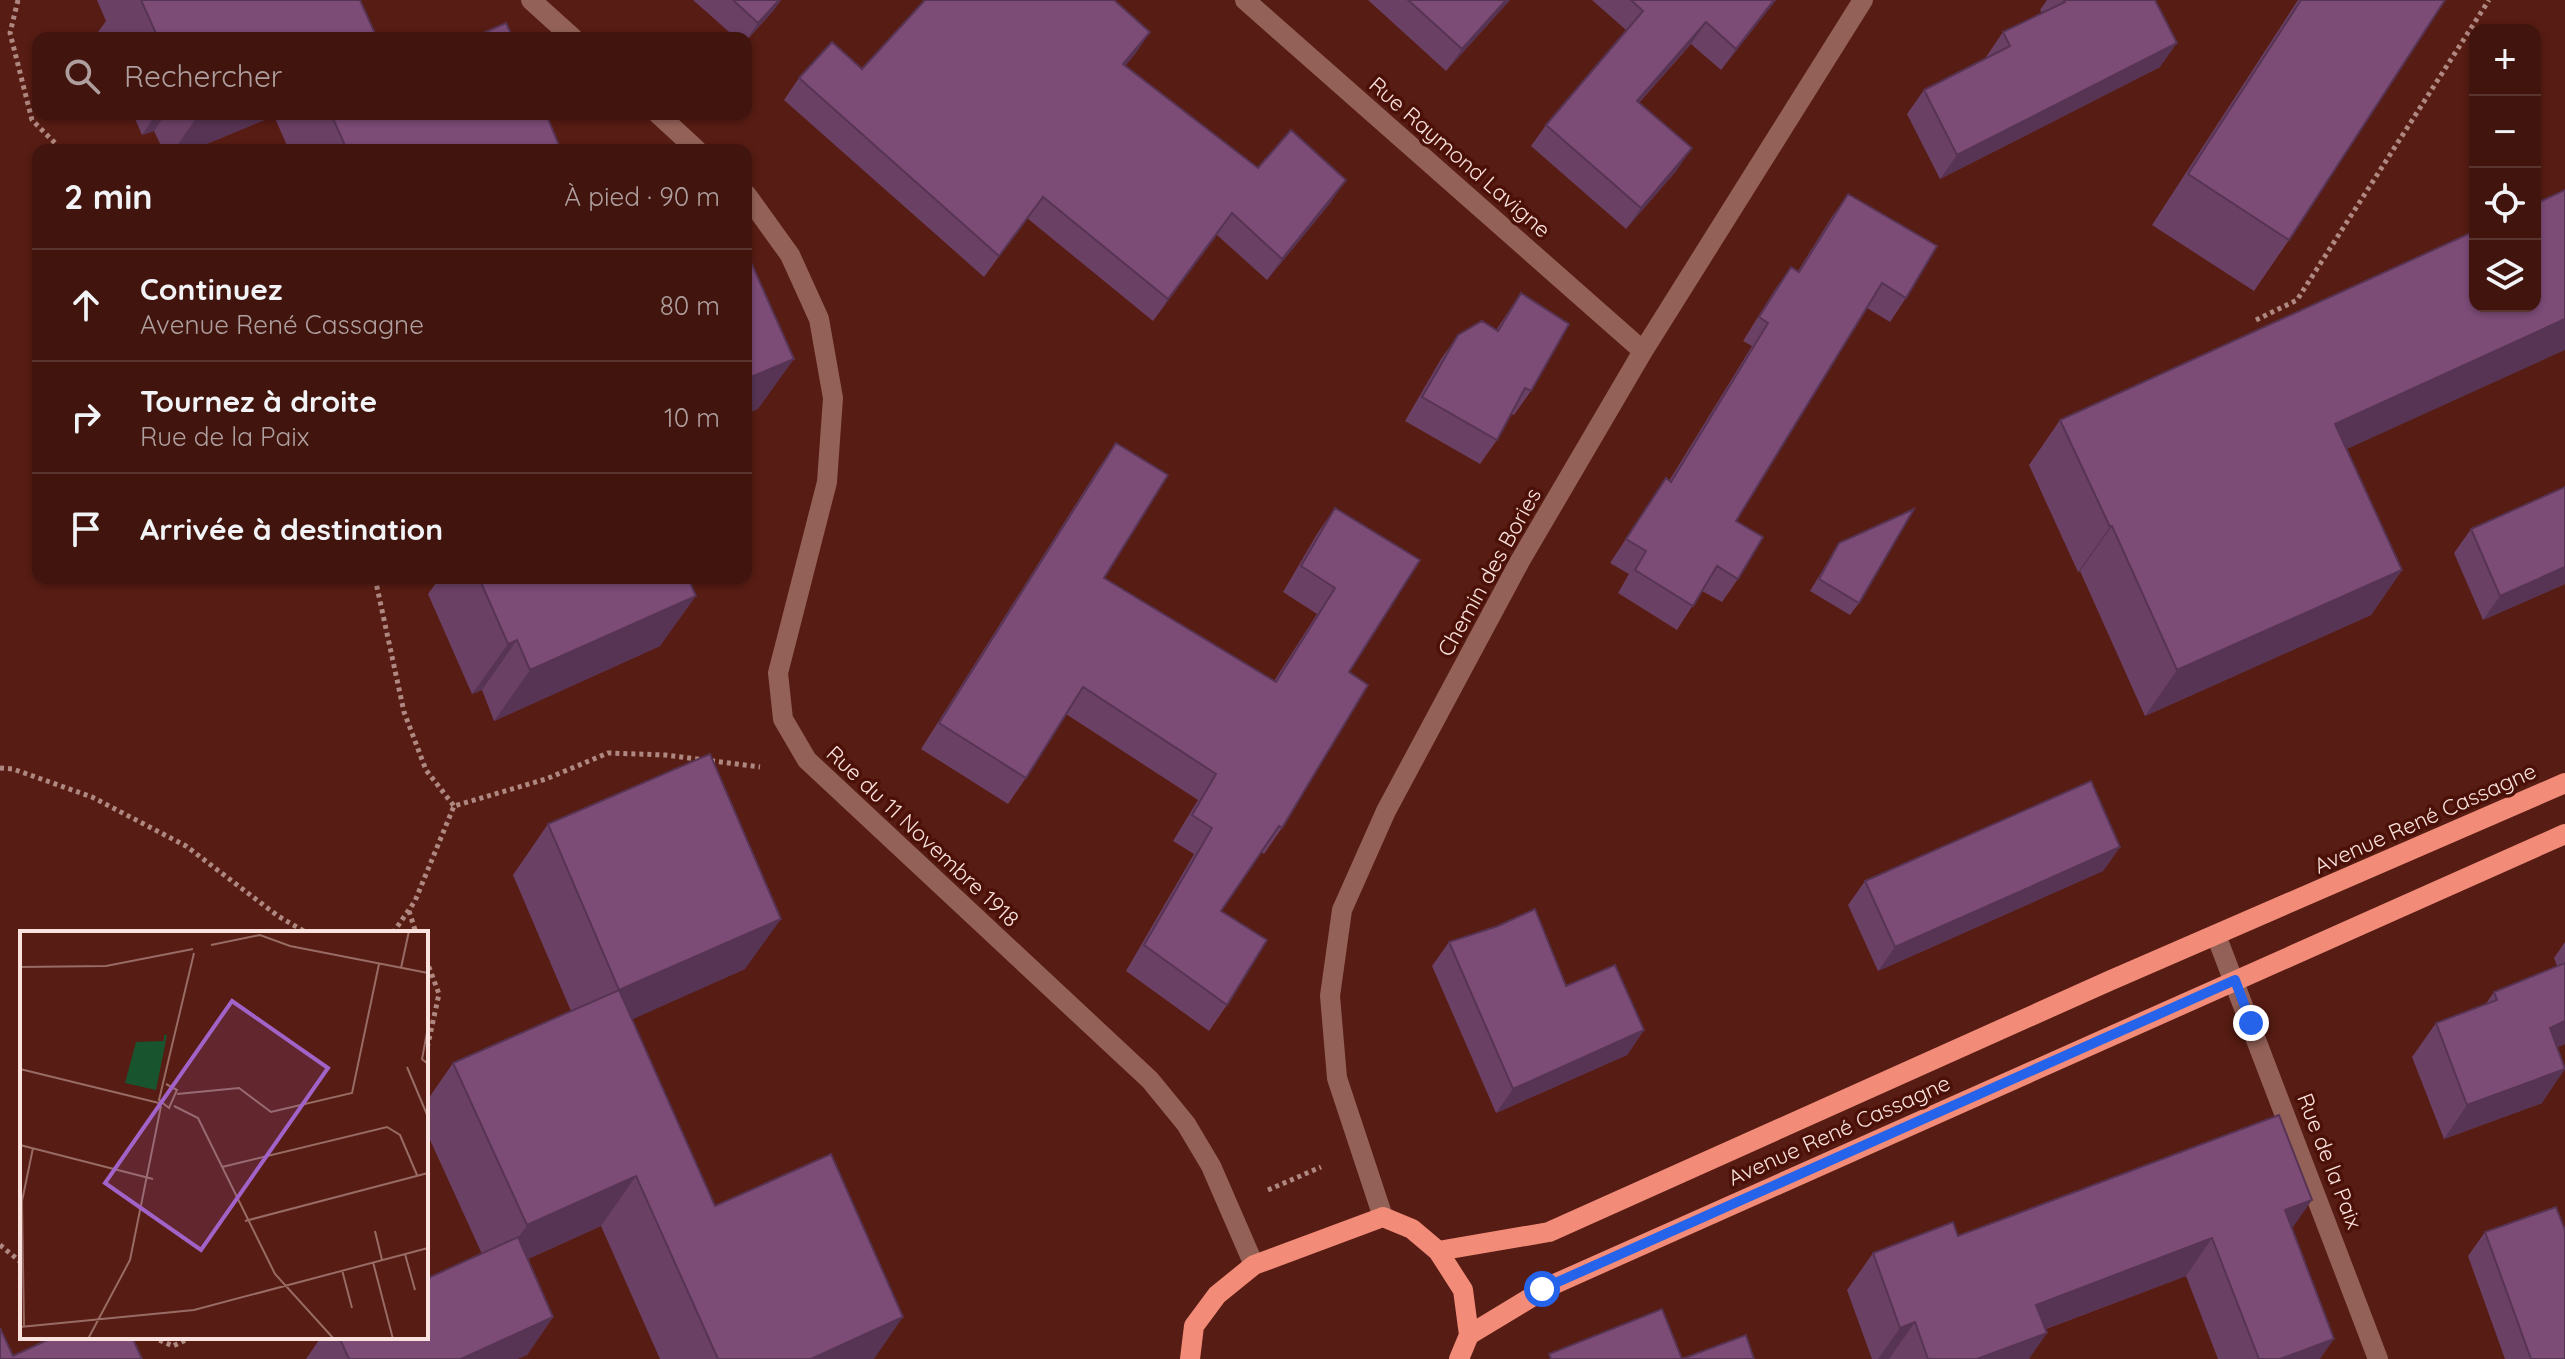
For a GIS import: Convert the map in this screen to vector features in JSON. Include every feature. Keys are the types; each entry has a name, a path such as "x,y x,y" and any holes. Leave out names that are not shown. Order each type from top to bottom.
{"main road":[{"name":"Avenue René Cassagne","path":"1438,1251 1549,1232 2565,783"},
{"name":"Avenue René Cassagne","path":"1469,1335 1542,1289 2565,834"},
{"path":"1190,1359 1194,1326 1217,1295 1254,1265 1383,1217 1412,1229 1438,1251 1463,1290 1469,1335 1459,1359"}],"street":[{"path":"531,0 566,32"},
{"name":"Rue Raymond Lavigne","path":"1245,0 1643,351"},
{"name":"Chemin des Bories","path":"1383,1217 1337,1078 1330,996 1342,910 1386,811 1520,561 1643,351 1863,0"},
{"path":"664,120 690,144"},
{"name":"Rue du 11 Novembre 1918","path":"752,202 790,255 819,319 833,398 827,482 778,673 783,719 807,760 1150,1080 1186,1124 1211,1166 1254,1265"},
{"path":"2216,935 2235,980"},
{"name":"Rue de la Paix","path":"2235,980 2378,1359"}],"path":[{"path":"18,0 10,33 32,120 56,144"},
{"path":"2256,320 2297,300 2489,0"},
{"path":"376,584 404,712 426,770 454,806"},
{"path":"454,806 546,779 608,753 666,755 773,769"},
{"path":"0,768 13,769 92,797 186,846 278,916 304,931"},
{"path":"394,931 415,901 454,806"},
{"path":"409,911 415,931"},
{"path":"428,964 439,994 428,1044"},
{"path":"1230,1206 1362,1149"},
{"path":"0,1245 20,1261"},
{"path":"157,1339 173,1346 188,1339"}],"building":[{"path":"141,0 360,0 374,32 155,32"},
{"path":"733,0 779,0 758,23"},
{"path":"925,0 1114,0 1150,32 1123,64 1258,168 1291,130 1346,180 1282,259 1232,213 1168,299 1043,197 999,256 799,78 832,42 862,69"},
{"path":"1408,0 1506,0 1462,49"},
{"path":"1631,0 1774,0 1736,49 1706,22 1637,101 1692,148 1641,208 1546,125 1643,11"},
{"path":"2064,0 2155,0 2177,43 1957,155 1924,90 2010,46 2003,32"},
{"path":"2301,0 2445,0 2289,240 2188,174"},
{"path":"506,23 510,32 486,32"},
{"path":"334,120 548,120 558,144 344,144"},
{"path":"2565,190 2565,319 2335,424 2402,570 2177,670 2060,420 2469,234 2469,312 2541,312 2541,201"},
{"path":"1848,194 1937,246 1906,298 1882,283 1736,521 1763,537 1738,579 1717,566 1693,606 1635,570 1646,551 1626,539 1666,478 1671,482 1768,323 1759,317 1791,267 1799,272"},
{"path":"752,264 794,359 752,376"},
{"path":"1521,293 1569,324 1531,391 1525,388 1497,440 1422,397 1458,335 1482,321 1498,331"},
{"path":"1116,443 1168,475 1104,578 1276,682 1335,588 1301,566 1335,508 1420,560 1349,672 1368,685 1282,828 1279,826 1221,911 1267,940 1227,1005 1144,945 1212,828 1192,815 1216,774 1083,687 1026,778 939,723"},
{"path":"2565,487 2565,567 2500,596 2471,529"},
{"path":"1914,509 1859,603 1819,579 1839,543"},
{"path":"482,584 691,584 696,596 530,670 517,640 508,644"},
{"path":"710,754 781,919 619,990 548,824"},
{"path":"2091,781 2120,847 1895,947 1865,881"},
{"path":"1535,909 1566,986 1615,965 1644,1030 1513,1089 1449,942 1498,926"},
{"path":"2565,963 2565,1021 2550,1028 2565,1069 2467,1105 2436,1023 2497,1000 2494,992"},
{"path":"619,990 715,1206 831,1154 903,1317 811,1359 718,1359 636,1176 527,1225 453,1063"},
{"path":"2279,1115 2312,1200 2285,1210 2334,1339 2280,1359 2259,1359 2212,1238 2036,1305 2047,1333 1977,1359 1928,1359 1915,1322 1900,1328 1873,1253 1953,1222 1958,1236"},
{"path":"2556,1207 2565,1230 2565,1359 2531,1359 2485,1232"},
{"path":"518,1237 553,1317 461,1359 349,1359 340,1339 428,1339 428,1278"},
{"path":"1662,1309 1682,1359 1551,1359 1549,1354"},
{"path":"0,1328 13,1356 50,1339 133,1339 142,1359 0,1359"},
{"path":"1746,1335 1754,1359 1682,1359"}],"route":[{"path":"1542,1289 2235,980 2251,1023"}]}
